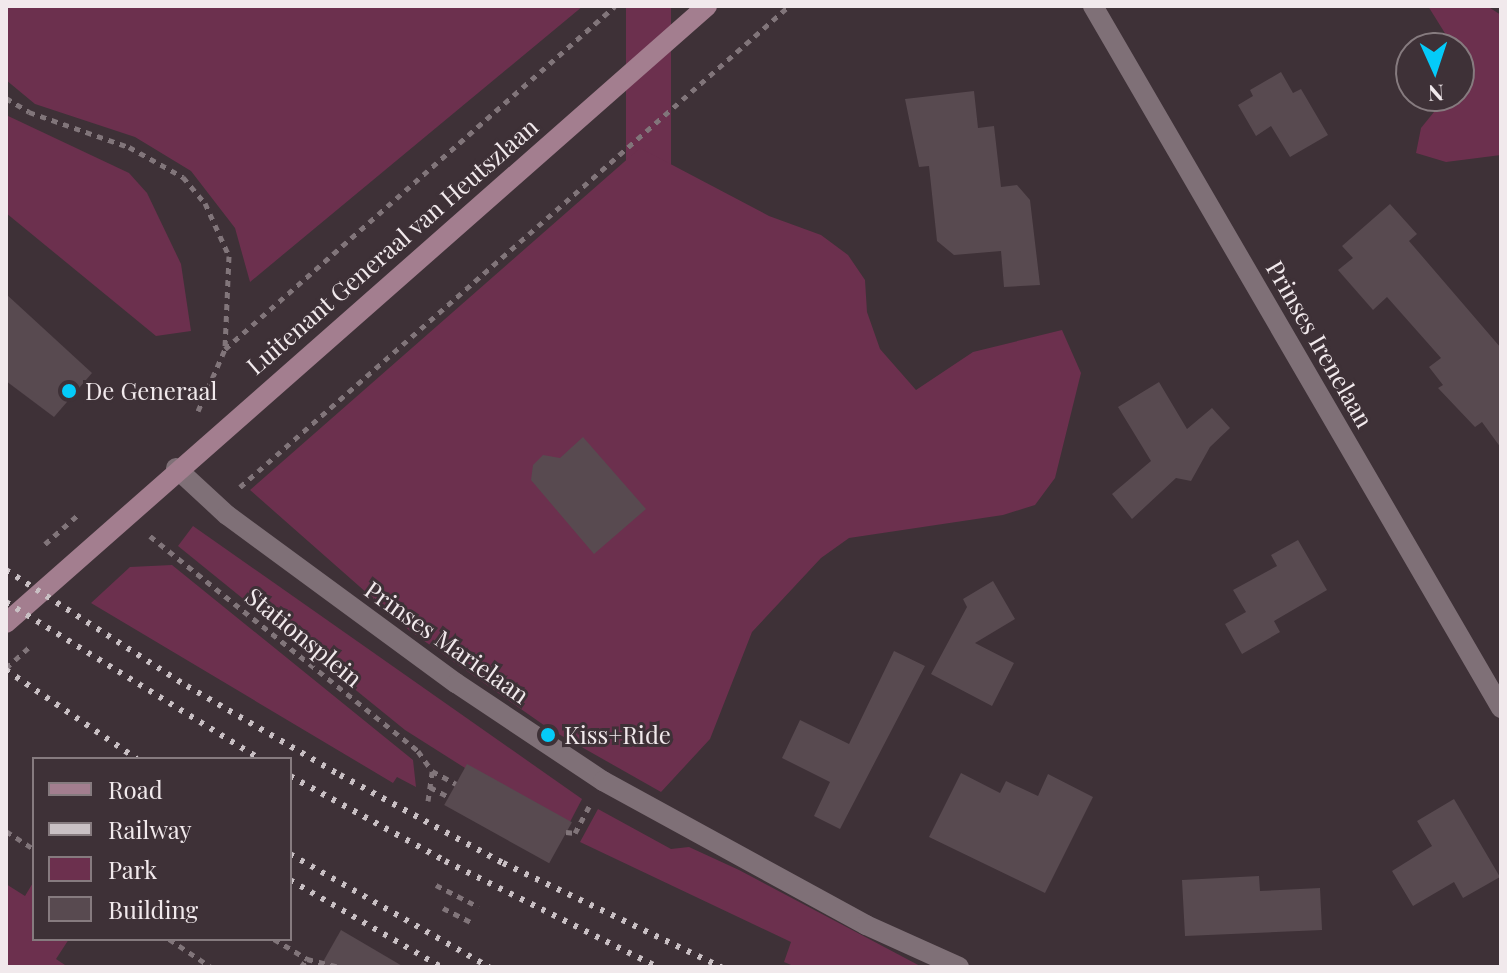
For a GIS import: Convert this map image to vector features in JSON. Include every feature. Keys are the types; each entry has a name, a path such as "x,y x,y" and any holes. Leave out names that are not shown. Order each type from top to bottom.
{"main road":[{"name":"Luitenant Generaal van Heutszlaan","path":"6,623 176,468 707,6"}],"street":[{"name":"Prinses Irenelaan","path":"1093,6 1501,708"},
{"name":"Prinses Marielaan","path":"176,468 218,507 456,683 603,781 866,925 959,967"}],"path":[{"name":"Luitenant Generaal van Heutszlaan","path":"190,423 225,349 615,6"},
{"path":"218,507 789,6"},
{"path":"6,98 29,112 129,147 183,177 198,194 229,256 225,349"},
{"name":"Stationsplein","path":"149,535 418,751 432,771"},
{"path":"428,801 432,771 456,784"},
{"path":"430,787 449,797"},
{"path":"6,831 32,848"},
{"path":"436,885 479,907"},
{"path":"443,908 471,922"},
{"path":"172,941 211,967"},
{"path":"277,941 307,959 339,967"},
{"path":"301,967 307,959"}],"green space":[{"path":"6,6 583,6 250,282 235,228 191,171 135,137 35,104 6,80"},
{"path":"626,6 671,6 671,465 626,465"},
{"path":"1428,6 1487,6 1501,15 1501,155 1446,162 1416,153 1421,128 1434,112 1475,112 1475,32 1444,32"},
{"path":"6,115 129,173 147,193 181,264 191,331 156,336 6,213"},
{"path":"640,148 769,216 821,235 848,255 865,280 867,312 880,349 916,390 973,352 1062,330 1081,373 1055,478 1035,505 1003,515 849,538 821,558 752,632 710,739 661,792 548,728 410,631 250,490"},
{"path":"193,526 582,799 570,822 465,768 405,730 178,546"},
{"path":"172,565 413,760 416,787 397,777 393,783 91,603 130,567"},
{"path":"598,809 671,849 689,847 739,870 922,967 796,967 784,962 791,942 580,842"},
{"path":"6,884 25,896 32,884 32,941 68,941 56,959 68,967 6,967"}],"building":[{"path":"1281,72 1293,93 1301,89 1328,135 1290,157 1271,126 1256,136 1238,105 1253,96 1250,90"},
{"path":"974,91 978,128 994,126 1001,187 1017,185 1030,200 1040,285 1004,287 1001,251 954,255 937,241 929,166 919,167 905,99"},
{"path":"1390,204 1417,234 1409,241 1501,348 1501,448 1482,422 1475,427 1438,388 1443,385 1429,367 1441,358 1387,297 1373,310 1338,270 1353,258 1342,246"},
{"path":"6,294 92,373 54,417 6,381"},
{"path":"1159,382 1187,429 1212,408 1230,428 1210,447 1191,481 1176,478 1132,519 1112,494 1151,461 1118,407"},
{"path":"583,437 646,509 594,554 531,480 533,465 543,455 560,458"},
{"path":"1298,540 1327,590 1274,621 1280,632 1242,654 1225,624 1246,612 1233,590 1277,566 1271,555"},
{"path":"993,581 1015,619 975,643 1014,663 992,706 931,674 967,607 963,599"},
{"path":"894,651 925,666 840,829 814,816 830,782 782,758 800,720 849,744"},
{"path":"467,764 572,822 549,863 444,805"},
{"path":"961,773 1000,793 1006,781 1038,796 1048,774 1093,797 1045,893 929,837"},
{"path":"1454,799 1500,877 1463,898 1454,882 1413,906 1392,871 1432,846 1417,821"},
{"path":"1259,876 1260,891 1320,888 1322,930 1185,936 1182,880"},
{"path":"341,930 404,967 320,967"}],"railway":[{"path":"6,570 187,686 340,775 503,863 721,967"},
{"path":"6,602 257,757"},
{"path":"6,670 134,757"},
{"path":"292,777 445,861 658,967"},
{"path":"292,855 489,967"},
{"path":"292,881 441,967"}],"place":[{"name":"De Generaal","path":"69,391"},
{"name":"Kiss+Ride","path":"548,735"}]}
